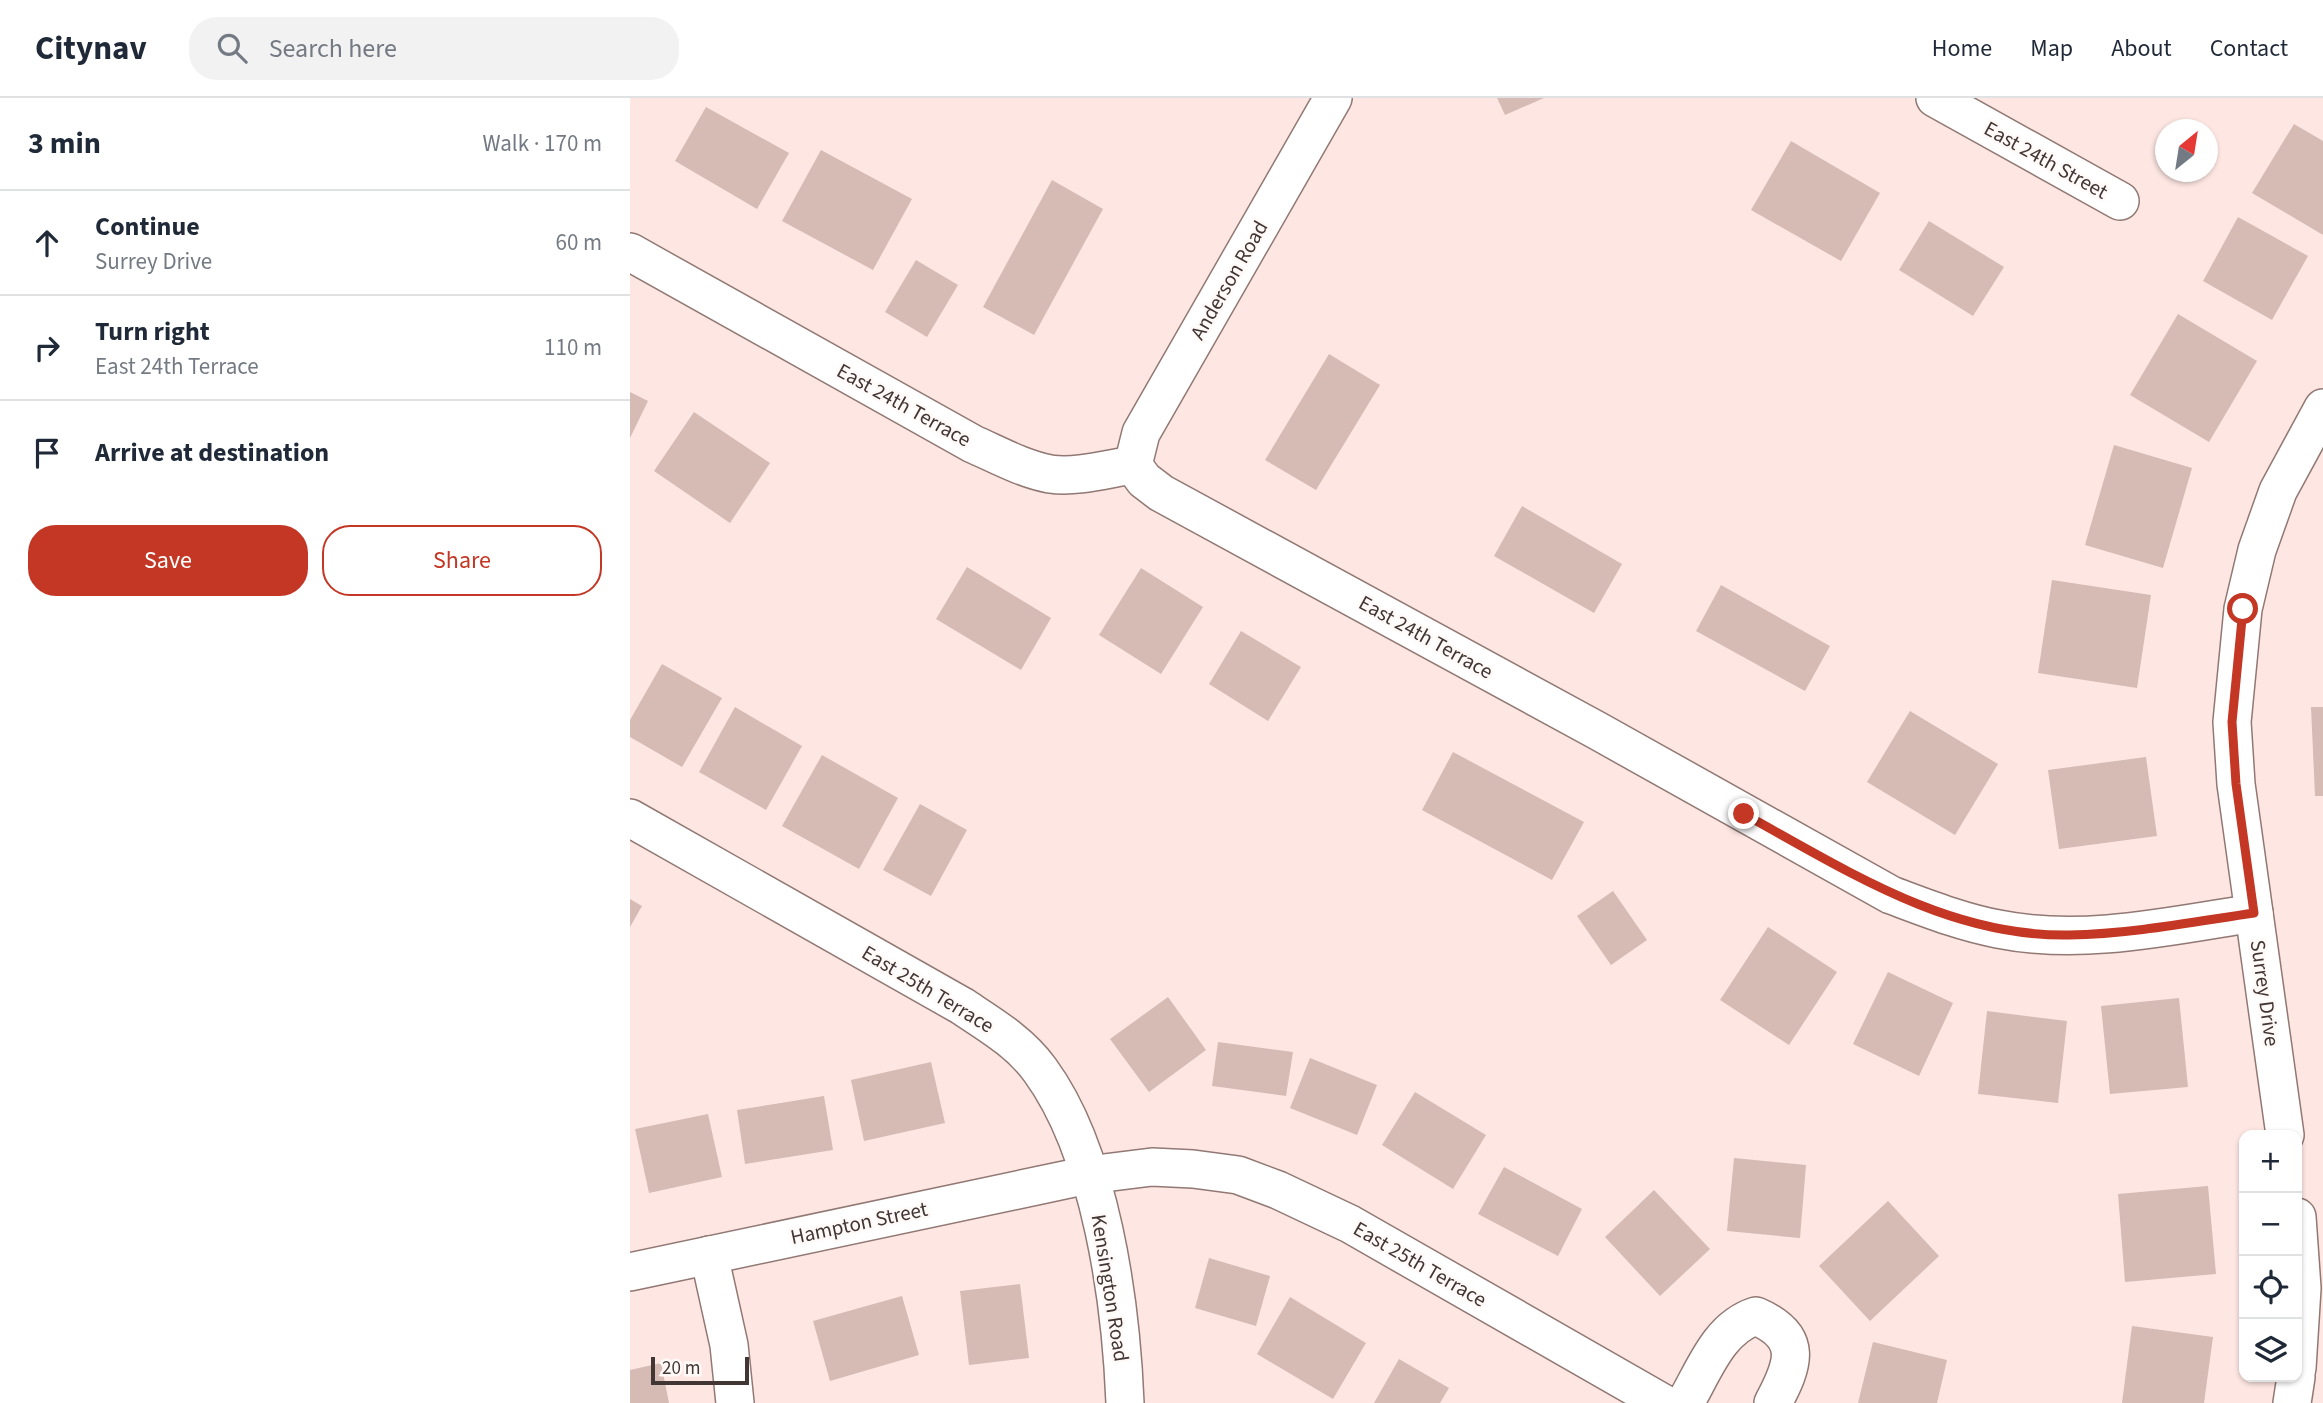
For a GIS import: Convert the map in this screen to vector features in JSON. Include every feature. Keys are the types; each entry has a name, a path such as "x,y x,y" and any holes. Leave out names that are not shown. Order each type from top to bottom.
{"street":[{"name":"Anderson Road","path":"1133,465 1141,433 1333,98"},
{"name":"East 24th Street","path":"1935,98 2120,201"},
{"name":"East 24th Terrace","path":"630,252 972,444 1020,465 1052,474 1133,465 1144,480 1161,493 1903,900 1940,914 2000,929 2066,935 2123,932 2254,913"},
{"name":"Surrey Drive","path":"2284,1130 2234,759 2232,722 2235,663 2243,609 2257,550 2278,491 2323,408"},
{"name":"East 25th Terrace","path":"630,818 961,1006 1008,1037 1039,1068 1063,1106 1079,1140 1088,1175 1152,1167 1193,1169 1238,1175 1278,1189 1350,1224 1663,1403"},
{"name":"Hampton Street","path":"630,1272 1088,1175"},
{"name":"Kensington Road","path":"1088,1175 1114,1285 1122,1348 1125,1403"},
{"path":"709,1255 729,1345 735,1403"},
{"path":"2300,1256 2302,1288 2300,1319"},
{"path":"1685,1403 1723,1337 1739,1321 1756,1316 1774,1324 1787,1336 1792,1358 1786,1378 1773,1403"},
{"path":"2292,1403 2295,1382"}],"building":[{"path":"1497,98 1544,98 1505,115"},
{"path":"706,107 789,153 757,209 675,161"},
{"path":"2294,124 2323,141 2323,235 2252,193"},
{"path":"1791,141 1880,193 1841,261 1751,210"},
{"path":"821,150 912,199 873,270 782,221"},
{"path":"1052,180 1103,209 1034,335 983,307"},
{"path":"2238,217 2308,256 2272,320 2203,281"},
{"path":"1929,221 2004,267 1973,316 1899,270"},
{"path":"916,260 958,285 927,337 885,312"},
{"path":"2178,314 2257,361 2209,442 2130,395"},
{"path":"1329,354 1380,385 1316,490 1265,460"},
{"path":"630,392 648,401 630,438"},
{"path":"694,412 770,463 730,523 654,471"},
{"path":"2114,445 2192,468 2163,568 2085,545"},
{"path":"1522,506 1622,564 1594,613 1494,556"},
{"path":"967,567 1051,618 1021,670 936,619"},
{"path":"1141,568 1203,607 1161,674 1099,635"},
{"path":"2052,580 2151,595 2137,688 2038,673"},
{"path":"1721,585 1830,646 1805,691 1696,631"},
{"path":"1241,631 1301,667 1268,721 1209,684"},
{"path":"662,664 722,698 682,767 630,737 630,720"},
{"path":"735,707 802,746 766,810 699,772"},
{"path":"2311,707 2323,707 2323,796 2315,796"},
{"path":"1910,711 1998,764 1955,835 1867,782"},
{"path":"1453,752 1584,822 1552,880 1422,810"},
{"path":"822,755 898,798 859,869 782,826"},
{"path":"2146,757 2157,836 2059,849 2048,770"},
{"path":"920,804 967,830 931,896 883,870"},
{"path":"1613,891 1647,940 1611,965 1577,916"},
{"path":"630,899 642,906 630,927"},
{"path":"1768,927 1837,972 1789,1045 1720,1000"},
{"path":"1888,972 1953,1003 1919,1076 1853,1044"},
{"path":"1168,997 1206,1050 1149,1092 1110,1039"},
{"path":"2179,998 2188,1087 2110,1094 2101,1006"},
{"path":"1987,1011 2067,1021 2058,1103 1978,1094"},
{"path":"1218,1042 1293,1052 1286,1096 1212,1086"},
{"path":"1310,1058 1377,1085 1357,1135 1290,1108"},
{"path":"931,1062 945,1123 864,1141 851,1080"},
{"path":"1415,1092 1486,1135 1453,1189 1382,1145"},
{"path":"824,1096 833,1150 745,1164 737,1110"},
{"path":"708,1114 722,1177 649,1193 635,1129"},
{"path":"1734,1158 1806,1165 1800,1238 1727,1231"},
{"path":"1504,1167 1582,1209 1558,1256 1478,1214"},
{"path":"2208,1186 2216,1274 2125,1282 2118,1194"},
{"path":"1654,1190 1710,1249 1660,1296 1605,1237"},
{"path":"1888,1201 1939,1256 1870,1321 1819,1266"},
{"path":"1209,1258 1270,1276 1256,1326 1195,1308"},
{"path":"1020,1284 1029,1358 969,1365 960,1291"},
{"path":"902,1296 919,1355 830,1381 813,1321"},
{"path":"1290,1297 1366,1343 1333,1399 1257,1354"},
{"path":"2132,1326 2213,1337 2204,1403 2122,1403"},
{"path":"1873,1342 1947,1360 1937,1403 1858,1403"},
{"path":"1399,1359 1449,1388 1440,1403 1374,1403"},
{"path":"661,1363 669,1403 630,1403 630,1370"}],"route":[{"path":"1744,814 1891,895 1940,914 2000,929 2066,935 2123,932 2254,913 2236,784 2232,722 2235,663 2243,609"}]}
